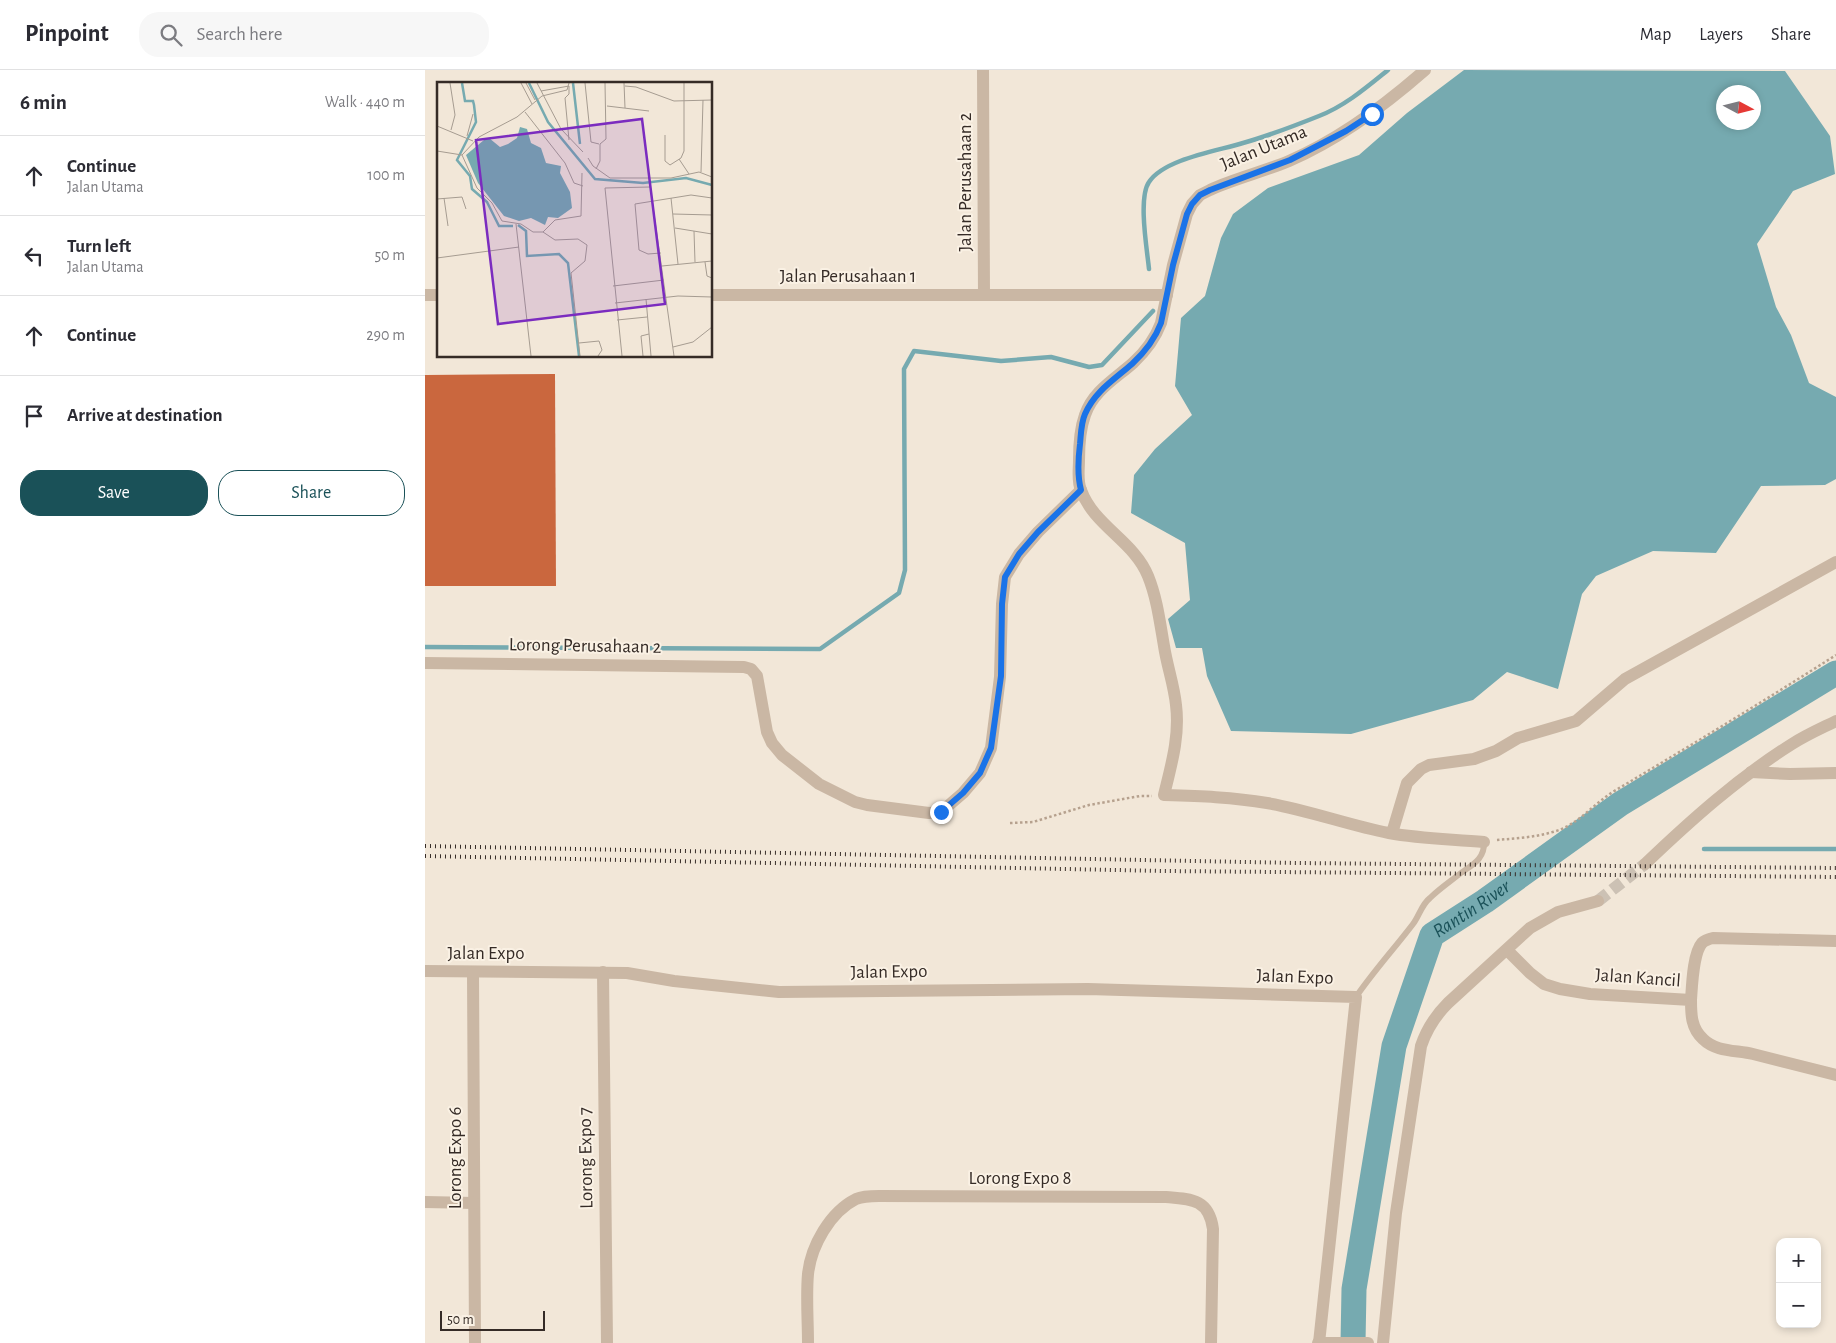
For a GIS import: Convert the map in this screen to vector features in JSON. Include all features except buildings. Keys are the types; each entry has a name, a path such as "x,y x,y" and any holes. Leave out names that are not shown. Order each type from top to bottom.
{"street":[{"name":"Jalan Perusahaan 2","path":"983,70 984,295"},
{"name":"Jalan Utama","path":"1081,490 1078,480 1079,452 1084,416 1097,394 1133,363 1157,334 1173,265 1187,214 1192,204 1200,195 1225,183 1290,160 1320,145 1372,114 1425,70"},
{"name":"Jalan Perusahaan 1","path":"713,296 1167,294"},
{"name":"Lorong Perusahaan 2","path":"425,663 744,667 751,670 757,676 767,732 772,743 782,754 819,784 855,802 867,805 929,813 941,812 963,793 980,773 991,748 1001,676 1002,604 1005,577 1019,554 1038,532 1081,490"},
{"path":"1081,490 1093,512 1132,549 1140,560 1148,575 1155,597 1164,650 1173,685 1177,724 1171,767 1164,795 1265,803 1345,824 1392,833 1423,838 1484,842"},
{"path":"1392,833 1407,783 1421,769 1429,765 1475,760 1496,751 1518,738 1576,722 1625,679 1836,562"},
{"path":"1645,864 1697,815 1751,772 1794,743 1836,721"},
{"path":"1751,772 1790,774 1836,773"},
{"path":"1383,1343 1396,1213 1421,1046 1425,1032 1436,1015 1530,928 1549,916 1598,901"},
{"path":"1691,1000 1697,957 1702,944 1707,940 1713,938 1836,941"},
{"name":"Jalan Kancil","path":"1507,950 1544,984 1560,989 1591,994 1691,1000 1691,1017 1695,1029 1701,1038 1709,1044 1723,1050 1750,1054 1836,1075"},
{"name":"Jalan Expo","path":"425,971 627,973 674,981 779,992 1088,989 1356,998"},
{"name":"Lorong Expo 6","path":"473,972 475,1343"},
{"name":"Lorong Expo 7","path":"603,972 607,1343"},
{"path":"1356,998 1322,1343 1368,1343"},
{"name":"Lorong Expo 8","path":"808,1343 808,1274 816,1246 839,1211 857,1198 879,1196 1166,1197 1197,1202 1206,1208 1212,1223 1211,1343"},
{"path":"425,1202 474,1203"}],"lane":[{"path":"1356,998 1367,981 1414,922 1428,899 1475,864 1485,848 1484,842"}],"path":[{"path":"1484,842 1551,833 1564,828 1577,820 1610,793 1755,707 1836,655"},
{"path":"1009,823 1033,822 1089,805 1140,796 1164,795"}],"water":[{"path":"1464,70 1785,71 1830,136 1835,174 1793,191 1757,244 1776,307 1791,335 1809,383 1836,397 1836,479 1825,485 1761,486 1716,553 1653,551 1596,576 1582,594 1558,689 1507,672 1473,700 1351,734 1231,731 1207,676 1202,648 1176,648 1168,619 1190,600 1185,543 1131,513 1134,475 1155,449 1192,415 1175,386 1181,318 1205,296 1221,238 1233,214 1268,188 1359,155 1407,113"}],"waterway":[{"path":"1149,269 1144,224 1144,200 1149,182 1156,174 1178,162 1262,137 1329,112 1355,96 1388,70"},
{"path":"425,647 820,649 899,593 905,570 904,369 914,351 1001,361 1051,357 1089,367 1102,365 1153,311"},
{"name":"Rantin River","path":"1353,1343 1354,1289 1394,1046 1432,935 1485,901 1620,804 1836,673"},
{"path":"1704,849 1836,849"}],"tunnel":[{"path":"1598,901 1645,864"}],"railway":[{"path":"425,846 1297,863 1836,868"},
{"path":"425,856 1164,871 1836,877"}],"route":[{"path":"941,812 963,793 980,773 991,748 1001,676 1002,604 1005,577 1019,554 1038,532 1081,490 1078,480 1079,452 1084,416 1097,394 1133,363 1157,334 1182,230 1192,204 1200,195 1225,183 1266,170 1320,145 1372,114"}]}
